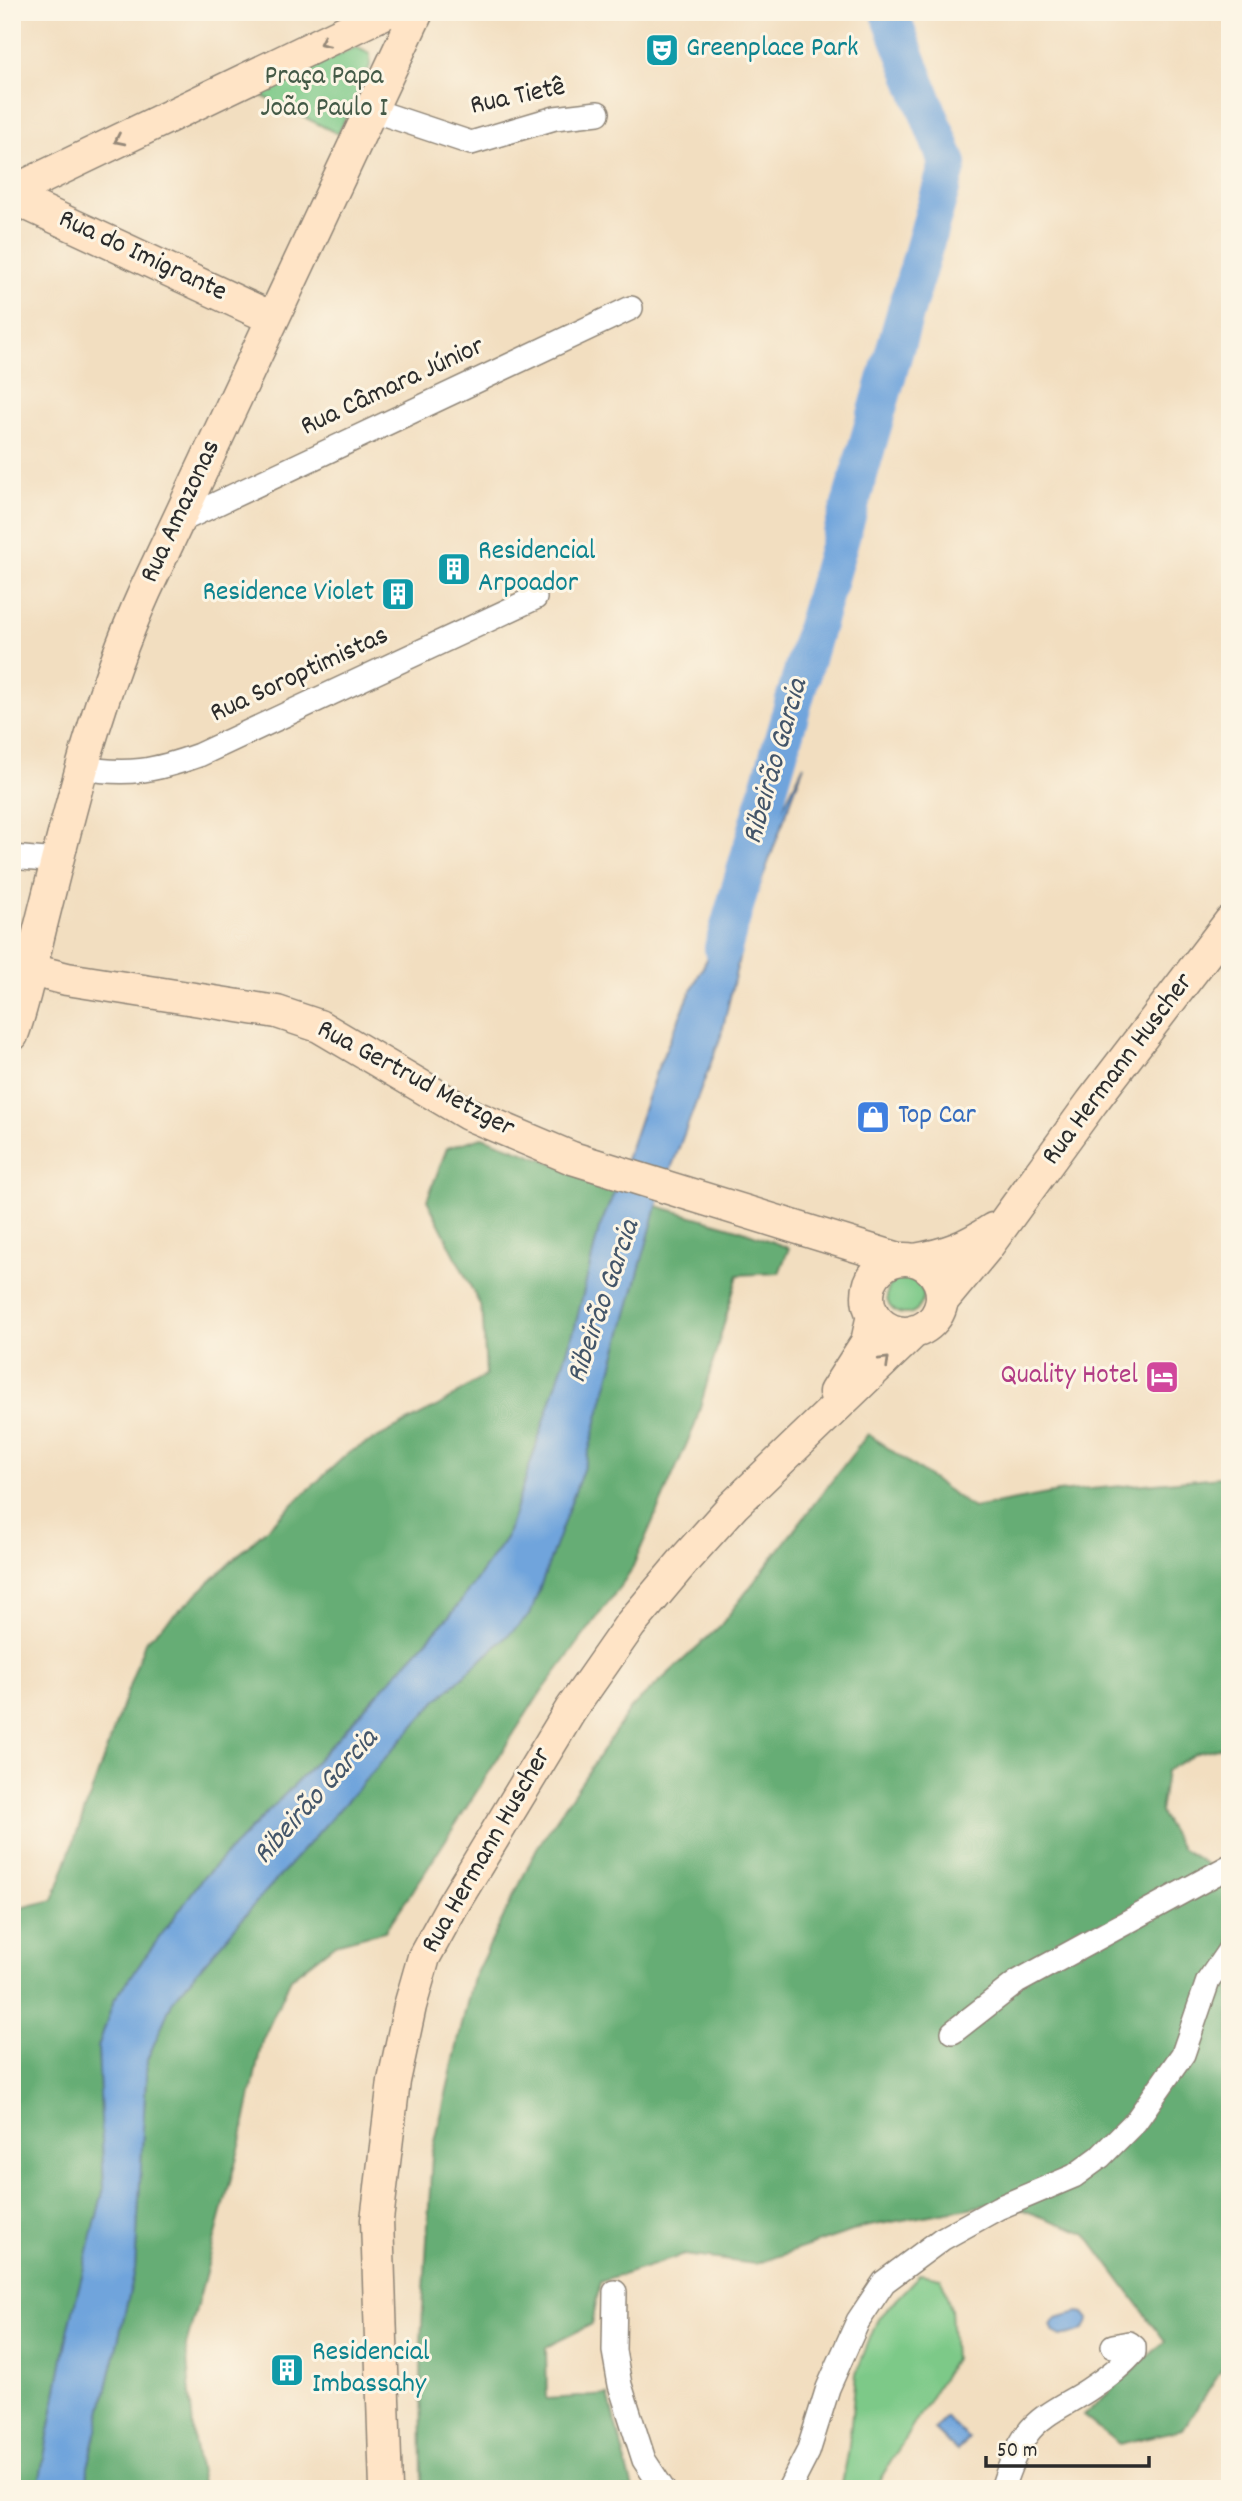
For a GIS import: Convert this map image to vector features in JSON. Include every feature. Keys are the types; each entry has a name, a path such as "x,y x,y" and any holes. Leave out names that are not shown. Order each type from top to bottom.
{"main road":[{"path":"12,195 386,12"},
{"name":"Rua Amazonas","path":"12,1035 31,970 81,766 114,663 140,601 180,521 272,318 417,12"},
{"name":"Rua do Imigrante","path":"12,195 272,318"},
{"name":"Rua Hermann Huscher","path":"942,1301 1009,1219 1092,1102 1230,922"},
{"name":"Rua Gertrud Metzger","path":"31,970 67,979 277,1012 319,1026 468,1114 572,1158 706,1201 907,1259"},
{"name":"Rua Hermann Huscher","path":"907,1259 943,1255 978,1239 1009,1219"},
{"path":"830,1238 860,1274 871,1303 881,1324 891,1330 903,1333 928,1325 937,1314 942,1301 939,1280 933,1270 907,1259 884,1265 873,1276 871,1303"},
{"name":"Rua Hermann Huscher","path":"386,2489 376,2220 394,2081 424,1957 570,1711 630,1625 687,1557 822,1411 852,1368 867,1342 871,1303"},
{"name":"Rua Hermann Huscher","path":"781,1458 827,1418 915,1331"}],"street":[{"name":"Rua Tietê","path":"372,110 471,143 555,118 597,113"},
{"name":"Rua Câmara Júnior","path":"180,521 631,308"},
{"name":"Rua Soroptimistas","path":"81,766 104,772 127,772 160,768 199,755 535,598"},
{"path":"12,857 57,861"},
{"path":"953,2032 1017,1982 1230,1866"},
{"path":"789,2489 808,2452 828,2388 858,2320 884,2282 942,2239 998,2208 1074,2176 1100,2157 1136,2121 1183,2054 1208,1981 1230,1949"},
{"path":"615,2292 614,2351 620,2385 644,2460 663,2489"},
{"path":"1002,2489 1009,2466 1027,2433 1055,2409 1113,2372 1134,2352 1134,2347 1129,2343 1113,2346"}],"green space":[{"name":"Praça Papa João Paulo I","path":"356,47 370,54 370,66 338,134 258,94"},
{"path":"482,1137 617,1186 599,1229 575,1327 506,1538 453,1612 296,1783 202,1879 114,2000 98,2047 104,2188 69,2327 38,2489 12,2489 12,1910 53,1900 145,1642 348,1453 438,1406 486,1375 480,1305 427,1200 447,1148"},
{"path":"657,1206 738,1229 789,1248 779,1273 738,1275 695,1425 630,1573 532,1705 385,1931 335,1944 291,1978 262,2041 241,2142 186,2346 194,2441 203,2489 87,2489 88,2467 135,2270 147,2060 173,2000 258,1900 437,1700 530,1615 586,1461"},
{"path":"905,1278 917,1284 923,1296 917,1308 905,1314 893,1308 887,1296 893,1284"},
{"path":"868,1434 973,1508 1058,1492 1230,1476 1230,1745 1197,1753 1166,1771 1160,1813 1181,1848 1222,1874 1230,1870 1230,2362 1225,2364 1183,2429 1119,2444 1083,2416 1165,2341 1085,2233 1002,2202 864,2227 755,2264 684,2255 600,2282 592,2324 546,2347 547,2399 608,2395 633,2489 422,2489 421,2342 432,2155 472,1981 537,1848 631,1708 720,1626"},
{"path":"920,2274 941,2278 951,2309 954,2359 874,2489 841,2489 848,2454 856,2374 878,2318"}],"water":[{"path":"804,765 749,915 721,1036 657,1206 586,1461 530,1615 437,1700 258,1900 173,2000 147,2060 135,2270 88,2467 87,2489 38,2489 69,2327 104,2188 98,2047 114,2000 202,1879 296,1783 453,1612 506,1538 575,1327 599,1229 617,1186 656,1072 691,991"},
{"path":"1079,2312 1089,2319 1083,2330 1061,2336 1054,2332 1051,2325 1056,2318"},
{"path":"946,2417 968,2438 957,2451 934,2430"}],"waterway":[{"name":"Ribeirão Garcia","path":"723,948 948,164 889,12"}],"place":[{"name":"Greenplace Park","path":"662,50"},
{"name":"Residencial Arpoador","path":"454,569"},
{"name":"Residence Violet","path":"398,594"},
{"name":"Top Car","path":"873,1117"},
{"name":"Quality Hotel","path":"1162,1377"},
{"name":"Residencial Imbassahy","path":"287,2370"}]}
